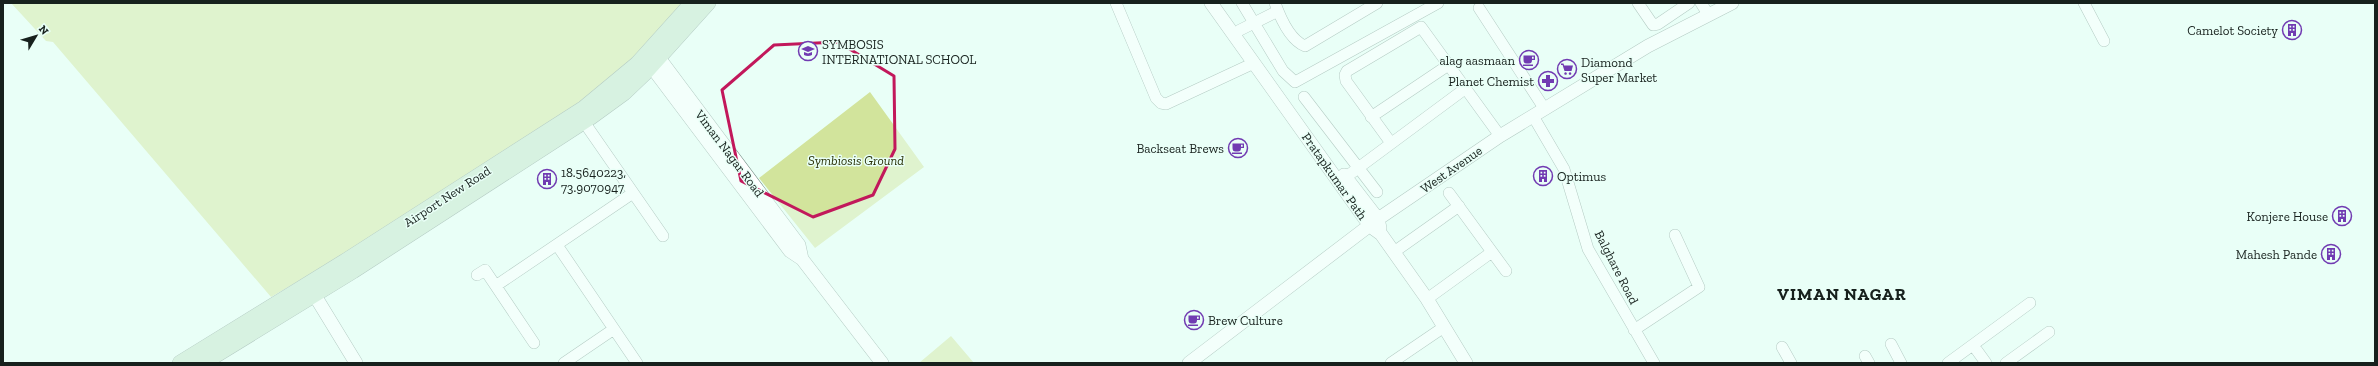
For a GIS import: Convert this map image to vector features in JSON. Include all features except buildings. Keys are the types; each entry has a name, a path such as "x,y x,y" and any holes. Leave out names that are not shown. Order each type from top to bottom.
{"main road":[{"name":"Airport New Road","path":"180,363 311,289 584,122 624,93 652,58 692,3"},
{"name":"Airport New Road","path":"203,363 311,289 584,108 652,58 708,3"}],"street":[{"path":"1116,3 1156,98 1161,103 1166,104 1254,63"},
{"name":"Pratapkumar Path","path":"1211,3 1254,63 1346,177 1381,234 1394,252"},
{"name":"Pratapkumar Path","path":"1221,3 1281,95 1374,223"},
{"path":"1242,3 1283,71 1295,82 1438,3"},
{"path":"1240,30 1254,23 1276,7 1298,43 1305,46 1377,3"},
{"path":"1638,3 1652,25 1658,24 1689,3"},
{"name":"West Avenue","path":"1189,363 1374,223 1500,136 1648,46 1705,8 1732,3"},
{"path":"2084,3 2104,41"},
{"path":"1480,8 1544,108"},
{"path":"1391,143 1346,81 1345,75 1347,71 1421,27 1450,64 1500,136"},
{"name":"Viman Nagar Road","path":"652,58 799,245 802,259 882,363"},
{"path":"1371,117 1450,64"},
{"path":"1346,177 1466,88"},
{"path":"1304,97 1377,192"},
{"name":"Balghare Road","path":"1533,116 1564,169 1588,249 1654,363"},
{"path":"584,122 663,236"},
{"path":"497,285 633,193"},
{"path":"1449,193 1506,271"},
{"path":"1459,206 1394,252 1426,299 1466,363"},
{"path":"1634,330 1699,287 1675,235"},
{"path":"557,245 637,363"},
{"path":"1426,299 1492,252"},
{"path":"477,275 484,270 497,285 534,343"},
{"path":"311,289 352,361"},
{"path":"1948,363 2030,303"},
{"path":"1391,363 1444,327"},
{"path":"564,363 614,329"},
{"path":"2006,363 2049,332"},
{"path":"1891,344 1902,363"},
{"path":"1973,345 1986,363"},
{"path":"1782,347 1791,363"}],"highlighted area":[{"path":"838,42 894,76 895,149 873,195 813,217 741,181 722,90 774,45"}],"green space":[{"path":"11,3 686,3 634,63 594,95 340,257 271,297 53,42 46,41"},
{"name":"Symbiosis Ground","path":"870,92 924,167 815,248 759,178"},
{"path":"951,336 974,363 919,363"}],"place":[{"name":"Camelot Society","path":"2292,30"},
{"name":"SYMBOSIS INTERNATIONAL SCHOOL","path":"808,51"},
{"name":"alag aasmaan","path":"1529,60"},
{"name":"Diamond Super Market","path":"1567,69"},
{"name":"Planet Chemist","path":"1548,81"},
{"name":"Backseat Brews","path":"1238,148"},
{"name":"Optimus","path":"1543,176"},
{"name":"18.5640223, 73.9070947","path":"547,179"},
{"name":"Konjere House","path":"2342,216"},
{"name":"Mahesh Pande","path":"2331,254"},
{"name":"Brew Culture","path":"1194,320"}],"district":[{"name":"VIMAN NAGAR","path":"1842,294"}]}
